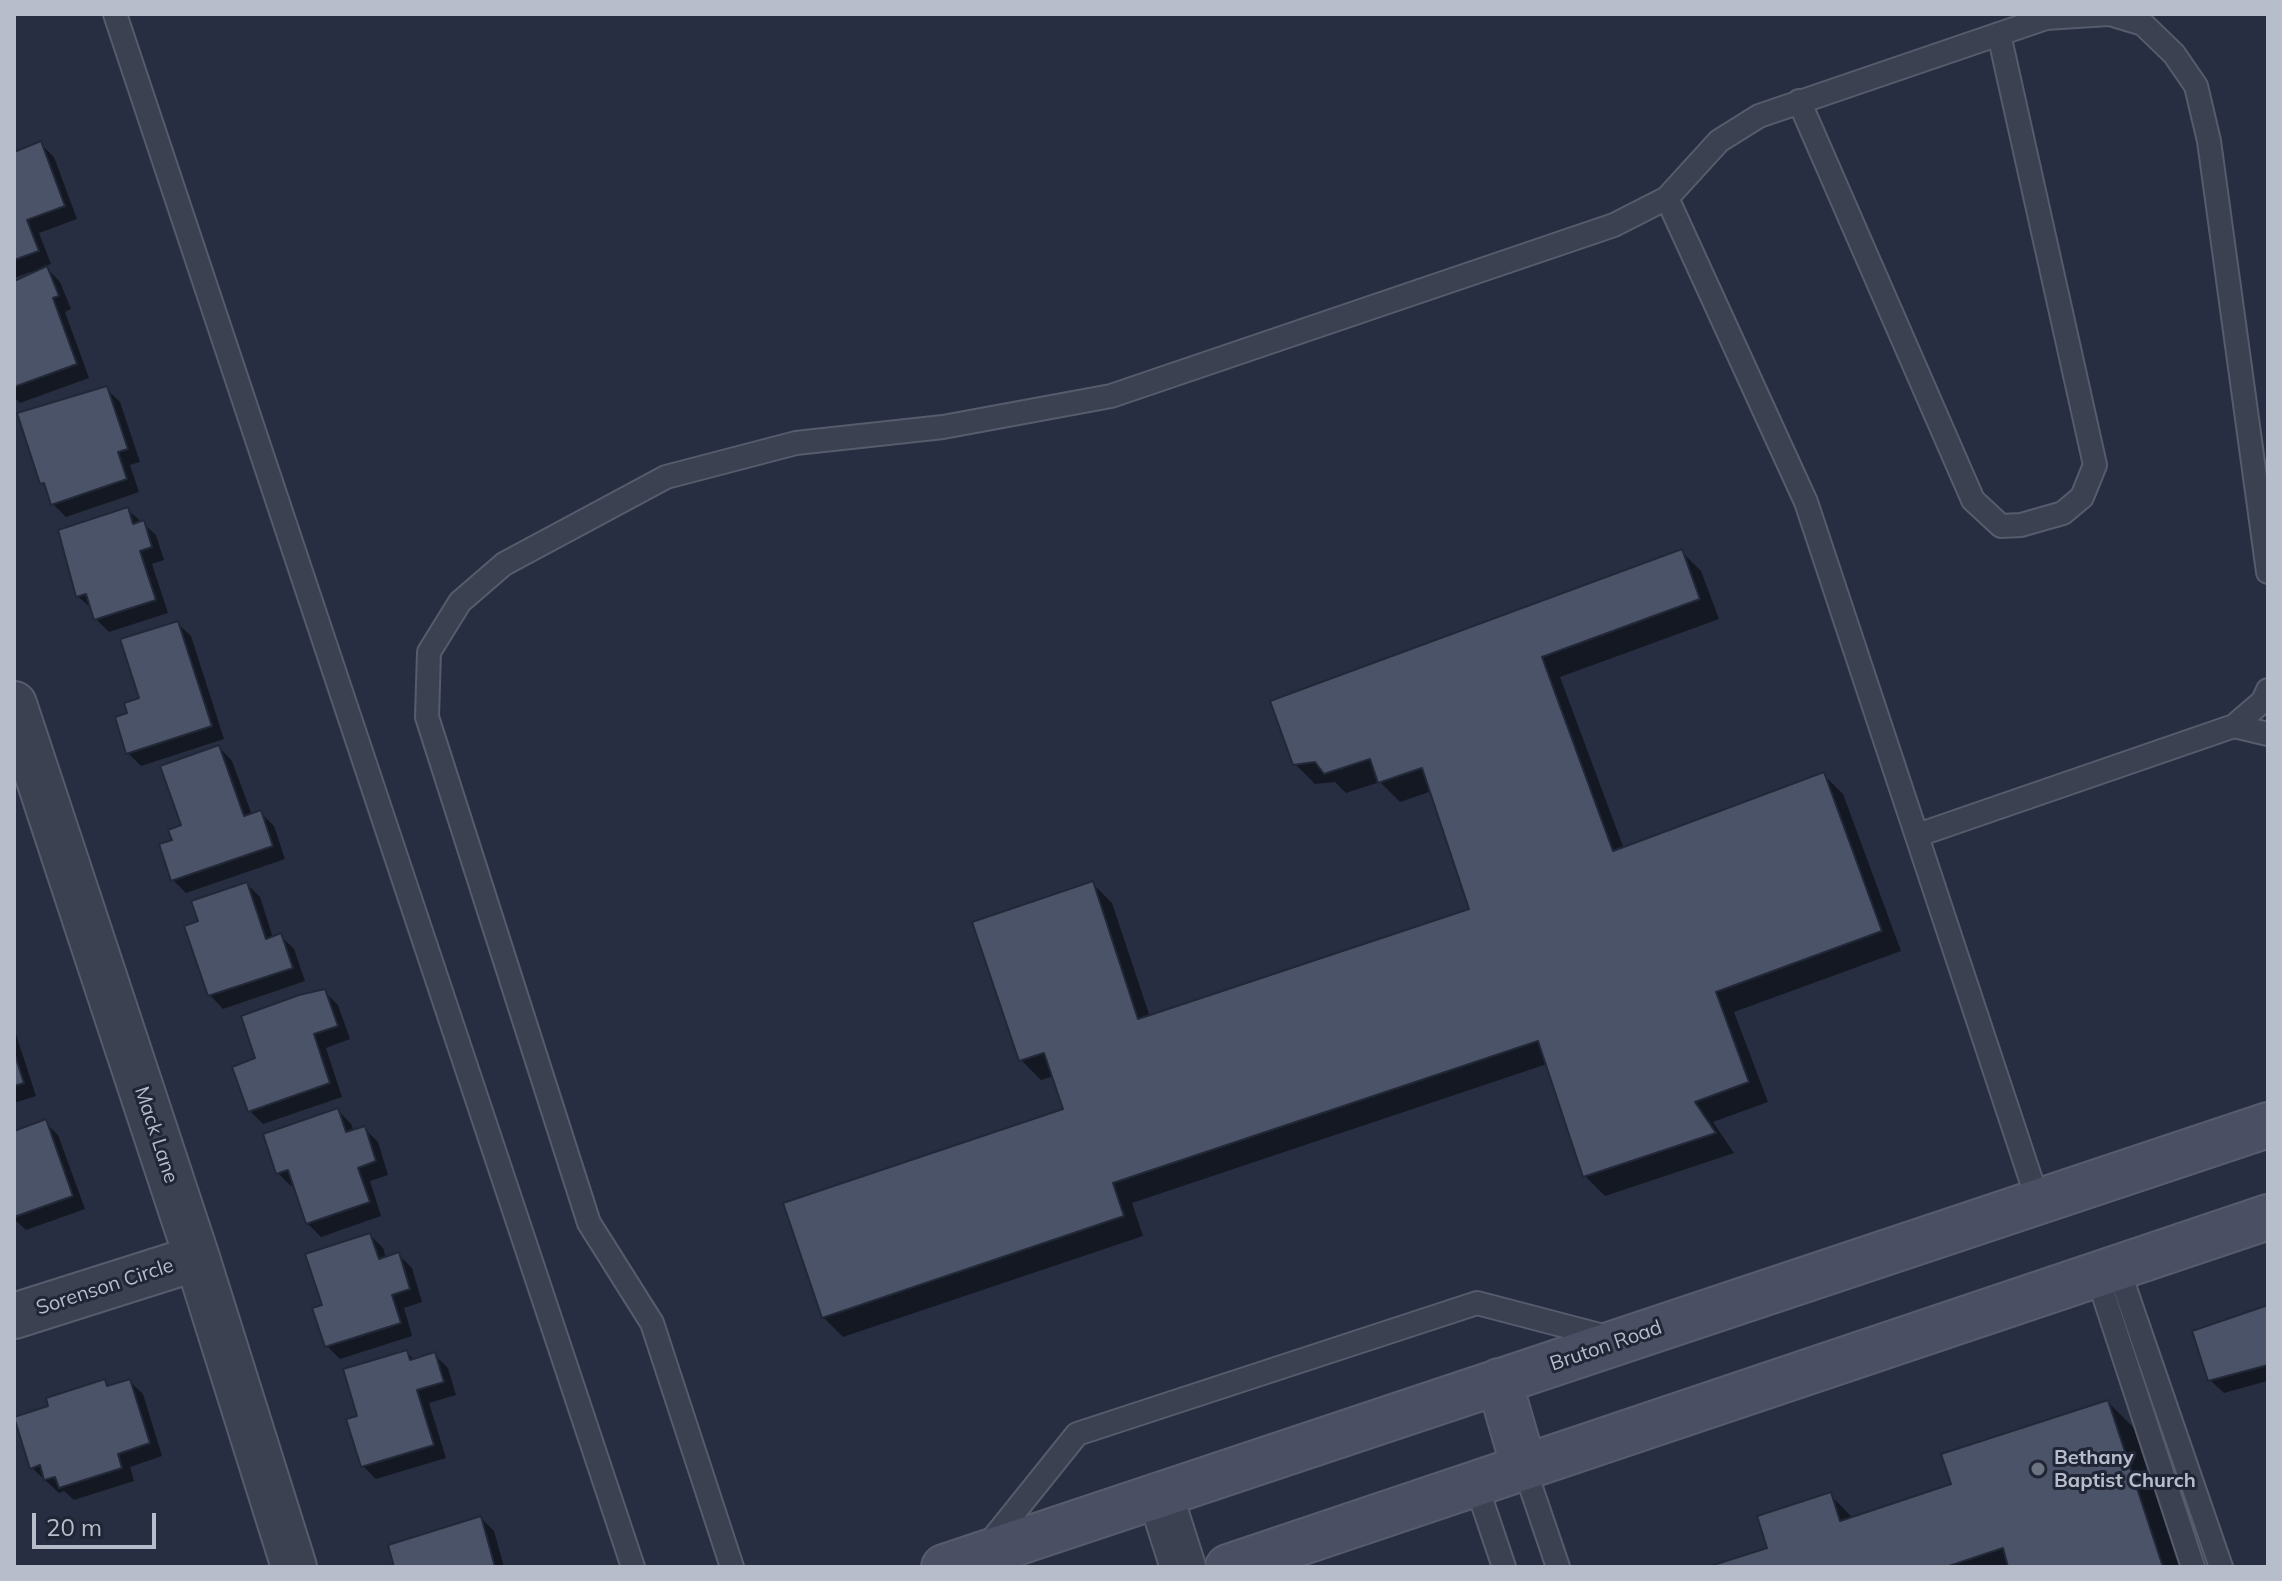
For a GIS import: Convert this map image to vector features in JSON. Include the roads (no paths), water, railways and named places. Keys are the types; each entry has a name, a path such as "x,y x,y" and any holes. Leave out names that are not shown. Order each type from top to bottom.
{"main road":[{"name":"Bruton Road","path":"962,1561 2268,1125"},
{"path":"1228,1567 2268,1217"},
{"path":"1499,1381 1524,1467"}],"street":[{"name":"Mack Lane","path":"14,704 197,1258 294,1567"},
{"name":"Sorenson Circle","path":"14,1316 197,1258"},
{"path":"1160,1495 1183,1567"}],"lane":[{"path":"115,14 633,1567"},
{"path":"732,1567 652,1323 589,1223 427,717 429,652 460,602 504,564 666,477 796,443 943,427 1111,396 1614,225 1667,198 1719,141 1759,116 2046,18 2109,14 2143,24 2174,54 2196,86 2209,141 2268,572"},
{"path":"1799,101 1973,500 2001,526 2021,525 2063,513 2082,497 2095,465 1999,34"},
{"path":"1667,198 1806,502 2038,1201"},
{"path":"1918,835 2234,726 2263,701 2268,690"},
{"path":"2234,726 2268,734"},
{"path":"2108,1271 2193,1567"},
{"path":"2108,1271 2221,1567"},
{"path":"962,1561 1077,1434 1477,1303 1620,1341"},
{"path":"1524,1467 1558,1567"},
{"path":"1476,1484 1504,1567"}],"place":[{"name":"Bethany Baptist Church","path":"2038,1469"}]}
